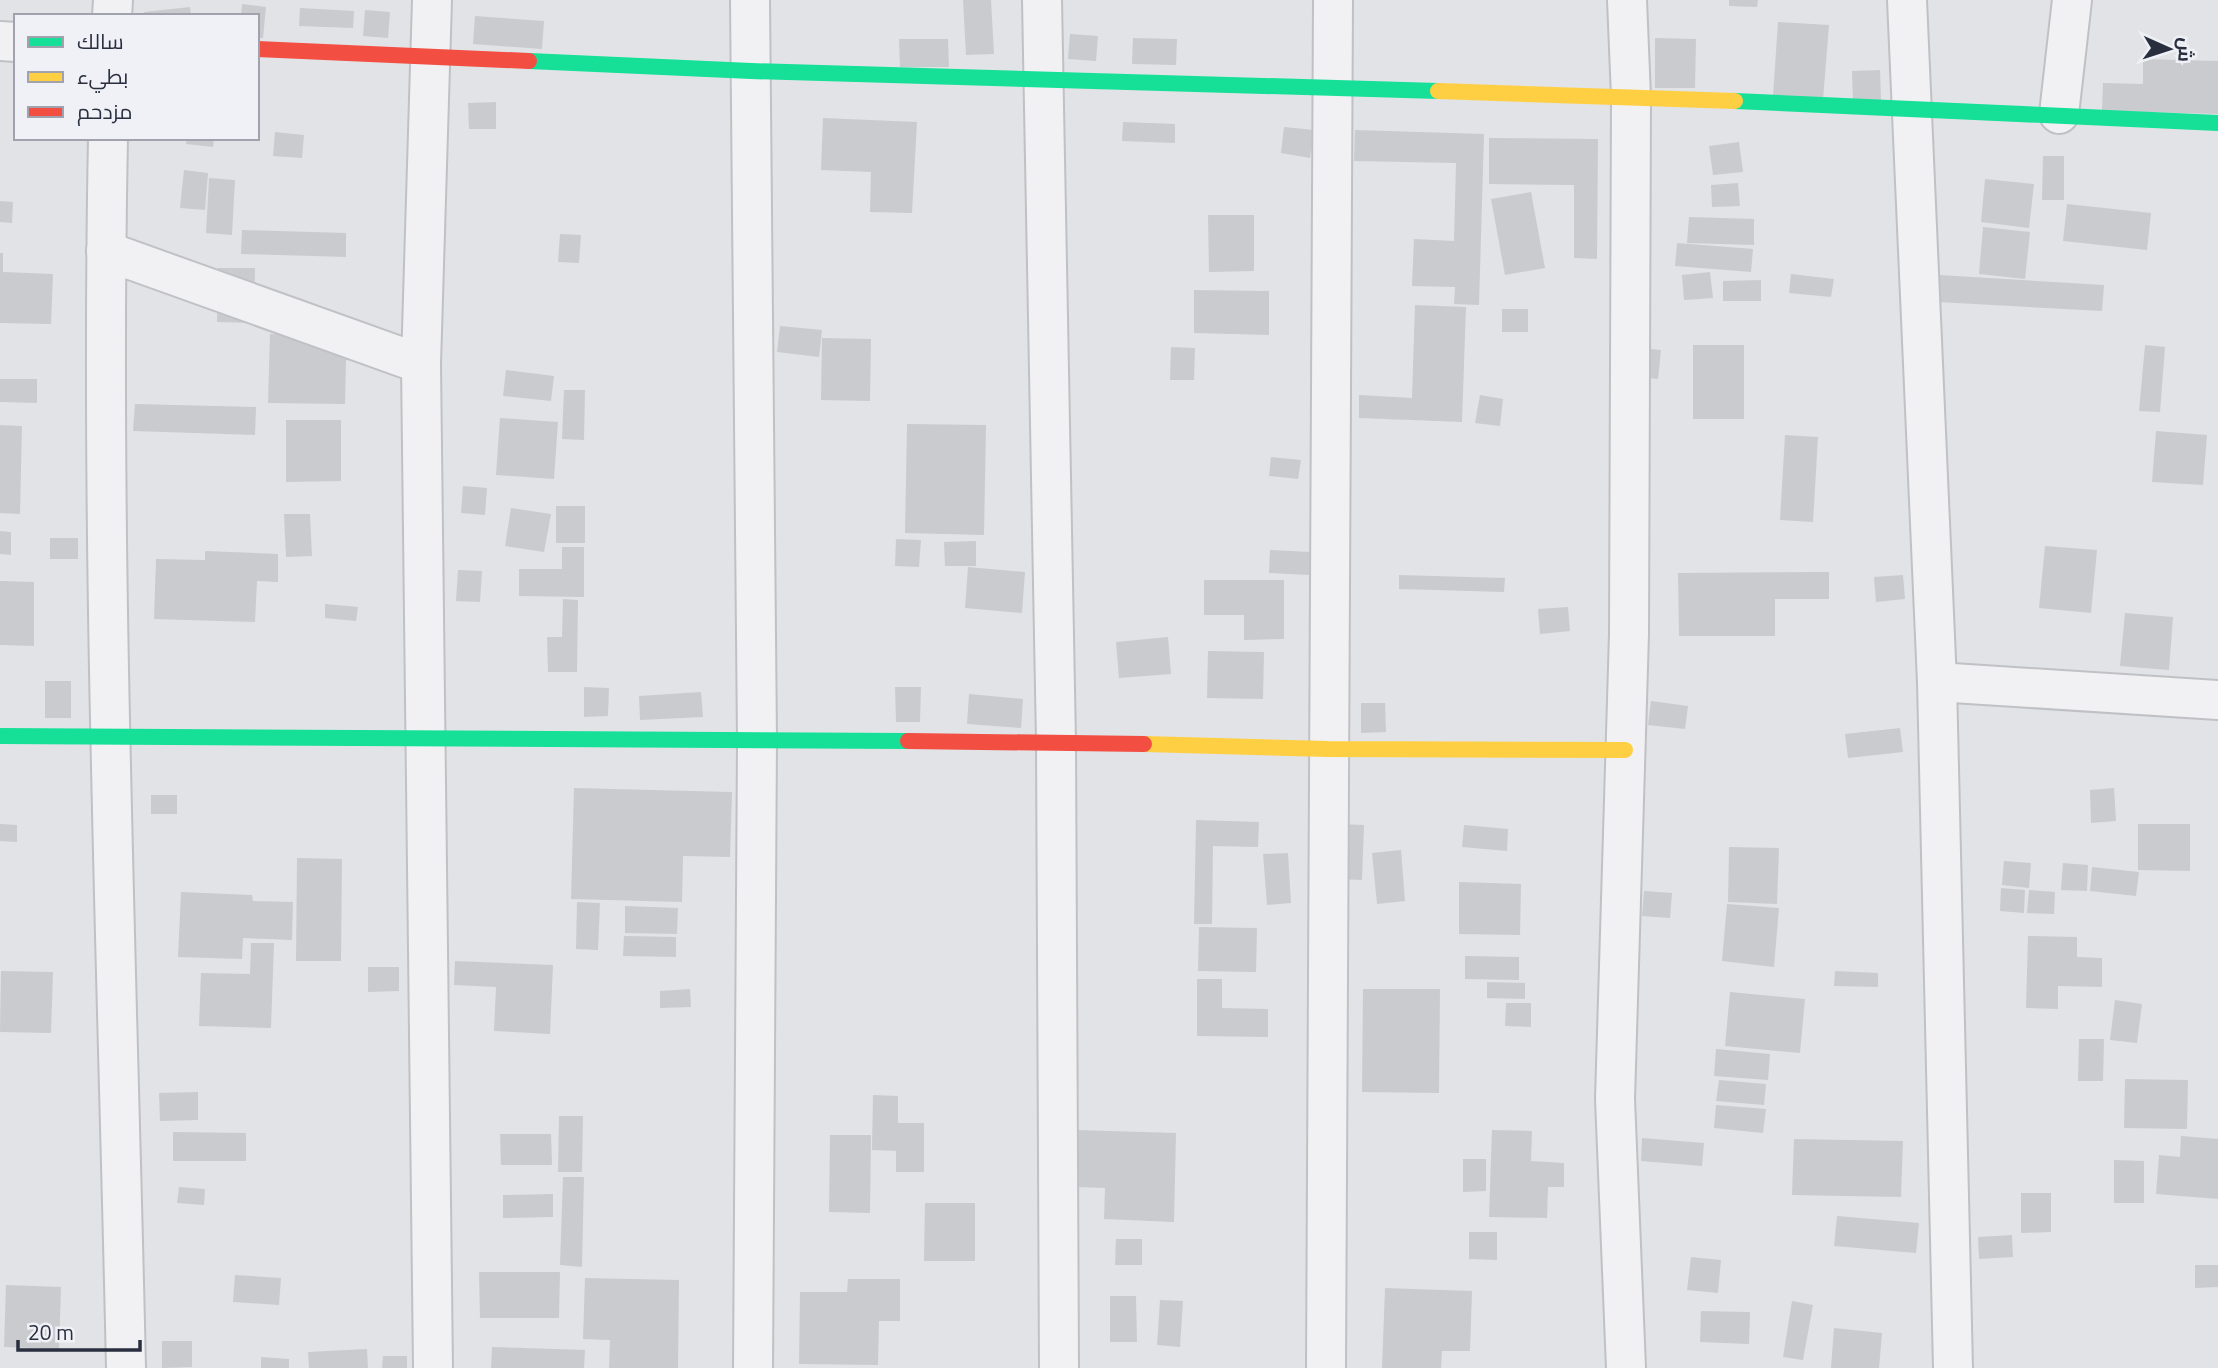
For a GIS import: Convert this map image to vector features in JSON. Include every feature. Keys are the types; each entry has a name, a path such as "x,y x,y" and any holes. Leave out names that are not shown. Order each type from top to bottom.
{"street":[{"path":"432,0 421,364 433,1368"},
{"path":"750,0 757,740 753,1368"},
{"path":"1042,0 1056,742 1059,1368"},
{"path":"1326,1368 1333,0"},
{"path":"1626,1368 1615,1099 1629,634 1631,97 1627,0"},
{"path":"1907,0 1937,682 1952,1368"},
{"path":"2059,114 2072,0"},
{"path":"259,49 751,71 1044,76 1911,107 2218,123"},
{"path":"108,140 106,251 112,738 127,1368"},
{"path":"106,251 421,364"},
{"path":"1937,682 2218,700"},
{"path":"0,736 1056,742 1328,749 1625,750"}],"building":[{"path":"963,0 991,0 994,54 966,55"},
{"path":"1729,0 1758,0 1757,7 1729,6"},
{"path":"242,4 266,7 263,38 259,38 259,14 241,14"},
{"path":"190,7 191,14 144,14"},
{"path":"300,8 354,11 353,28 299,26"},
{"path":"365,10 390,12 388,38 363,36"},
{"path":"475,16 544,21 542,49 473,44"},
{"path":"1778,22 1829,25 1823,100 1773,96"},
{"path":"1070,34 1098,36 1096,61 1068,59"},
{"path":"1133,38 1177,39 1176,65 1132,64"},
{"path":"1655,38 1696,39 1695,88 1655,88"},
{"path":"899,39 948,39 949,67 900,67"},
{"path":"2143,59 2218,61 2218,114 2102,111 2103,83 2143,84"},
{"path":"1880,70 1881,100 1853,101 1852,71"},
{"path":"496,102 496,129 469,129 468,103"},
{"path":"823,118 917,122 912,213 870,212 871,172 821,170"},
{"path":"1123,122 1175,124 1175,143 1122,141"},
{"path":"1284,127 1314,130 1310,158 1281,153"},
{"path":"1355,130 1484,134 1479,305 1454,304 1455,287 1412,286 1414,239 1454,241 1456,163 1354,161"},
{"path":"275,132 304,135 302,158 273,156"},
{"path":"1489,138 1598,139 1597,259 1574,258 1574,185 1489,184"},
{"path":"187,140 214,140 213,147 186,144"},
{"path":"1739,142 1743,172 1713,175 1709,146"},
{"path":"2043,156 2064,156 2064,200 2042,200"},
{"path":"184,170 208,173 205,210 180,208"},
{"path":"209,178 235,180 232,235 206,233"},
{"path":"1985,179 2034,184 2029,228 1981,222"},
{"path":"1738,183 1740,206 1712,207 1711,185"},
{"path":"1531,192 1545,268 1505,275 1491,199"},
{"path":"0,201 13,202 12,223 0,222"},
{"path":"2067,204 2151,213 2147,250 2063,241"},
{"path":"1208,215 1254,215 1254,271 1209,272"},
{"path":"1689,217 1754,219 1754,245 1687,243"},
{"path":"1983,227 2030,232 2025,279 1979,274"},
{"path":"242,230 346,233 346,257 241,254"},
{"path":"560,234 581,235 579,263 558,262"},
{"path":"1677,243 1753,249 1751,272 1675,266"},
{"path":"0,253 3,253 3,272 53,274 51,324 0,323"},
{"path":"218,268 255,268 254,323 217,322"},
{"path":"1710,272 1713,298 1684,300 1682,275"},
{"path":"1791,274 1834,279 1831,297 1789,293"},
{"path":"1939,275 2104,285 2102,311 1938,302"},
{"path":"1761,280 1761,301 1723,301 1723,281"},
{"path":"1194,290 1269,291 1269,335 1194,333"},
{"path":"1415,305 1466,307 1462,422 1359,418 1359,395 1412,398"},
{"path":"1502,309 1528,309 1528,332 1502,332"},
{"path":"780,326 822,330 819,357 777,352"},
{"path":"270,334 384,336 384,361 346,360 345,404 268,403"},
{"path":"822,338 871,339 870,401 821,400"},
{"path":"1693,345 1744,345 1744,419 1693,419"},
{"path":"2145,345 2165,347 2160,412 2139,411"},
{"path":"1171,347 1195,348 1194,380 1170,380"},
{"path":"1630,347 1661,350 1658,379 1627,376"},
{"path":"506,370 554,376 551,401 503,396"},
{"path":"0,379 37,379 37,403 0,402"},
{"path":"564,390 585,390 584,440 562,439"},
{"path":"1480,395 1503,399 1500,426 1475,423"},
{"path":"135,404 256,407 255,435 133,431"},
{"path":"500,418 558,422 554,479 496,475"},
{"path":"286,420 341,420 341,481 286,482"},
{"path":"907,424 986,425 984,535 905,533"},
{"path":"0,425 22,426 20,514 0,513"},
{"path":"2156,431 2207,435 2203,485 2152,482"},
{"path":"1785,435 1818,437 1813,522 1780,520"},
{"path":"1271,457 1301,460 1298,479 1269,476"},
{"path":"463,486 487,488 485,515 461,513"},
{"path":"556,506 585,506 585,543 556,543"},
{"path":"511,508 551,514 544,552 505,546"},
{"path":"284,514 310,514 312,556 286,557"},
{"path":"0,531 11,532 11,555 0,554"},
{"path":"50,538 78,538 78,559 50,559"},
{"path":"896,539 921,540 919,567 895,566"},
{"path":"976,541 976,566 945,566 944,542"},
{"path":"2045,546 2097,550 2091,613 2039,608"},
{"path":"562,547 584,547 584,597 519,596 519,569 562,569"},
{"path":"1270,550 1310,552 1309,575 1269,573"},
{"path":"205,551 278,554 278,582 257,581 255,622 154,619 156,559 205,560"},
{"path":"968,567 1025,572 1022,613 965,608"},
{"path":"458,570 482,571 480,602 456,601"},
{"path":"1829,572 1829,599 1775,599 1775,636 1679,636 1678,573"},
{"path":"1399,575 1505,578 1504,592 1399,589"},
{"path":"1903,575 1905,599 1876,602 1874,577"},
{"path":"1204,580 1284,580 1284,639 1244,640 1244,615 1204,615"},
{"path":"0,581 34,582 34,646 0,645"},
{"path":"563,599 578,600 577,672 548,672 547,637 562,637"},
{"path":"325,604 358,607 356,621 325,618"},
{"path":"1568,607 1570,631 1540,634 1538,609"},
{"path":"2125,613 2173,617 2169,670 2120,666"},
{"path":"1168,637 1171,674 1119,678 1116,642"},
{"path":"1208,651 1264,652 1263,699 1207,698"},
{"path":"45,681 71,681 71,718 45,718"},
{"path":"584,687 609,688 608,716 584,717"},
{"path":"895,687 921,687 920,722 896,722"},
{"path":"701,692 703,717 640,720 639,696"},
{"path":"969,694 1023,699 1021,728 967,724"},
{"path":"1651,701 1688,706 1685,729 1648,725"},
{"path":"1361,703 1385,703 1386,732 1361,733"},
{"path":"1900,728 1903,752 1848,758 1845,734"},
{"path":"574,788 732,792 730,857 683,856 682,902 571,899"},
{"path":"2114,788 2116,821 2091,823 2090,790"},
{"path":"151,795 177,795 177,814 151,814"},
{"path":"1196,820 1259,822 1258,847 1213,846 1212,924 1194,924"},
{"path":"0,824 17,825 17,842 0,841"},
{"path":"1338,824 1364,825 1362,880 1337,879"},
{"path":"2138,824 2190,824 2190,871 2138,870"},
{"path":"1464,825 1508,829 1507,851 1462,847"},
{"path":"1729,847 1779,848 1777,904 1728,902"},
{"path":"1401,850 1405,901 1377,904 1372,853"},
{"path":"1288,853 1291,903 1267,905 1263,854"},
{"path":"297,858 342,859 341,961 296,961"},
{"path":"2004,861 2031,863 2029,888 2002,885"},
{"path":"2063,863 2088,865 2087,891 2061,890"},
{"path":"2092,867 2139,872 2136,896 2090,891"},
{"path":"1459,882 1521,884 1520,935 1459,934"},
{"path":"2001,888 2025,890 2024,913 2000,911"},
{"path":"2029,890 2055,892 2054,914 2027,913"},
{"path":"1644,891 1672,893 1670,918 1642,916"},
{"path":"181,892 252,895 253,901 293,902 292,940 243,938 242,959 178,957"},
{"path":"577,902 600,903 598,950 576,949"},
{"path":"1727,904 1779,908 1774,967 1722,961"},
{"path":"625,906 678,908 677,934 625,933"},
{"path":"1199,927 1257,928 1256,972 1198,971"},
{"path":"624,936 676,937 676,957 623,956"},
{"path":"2028,936 2077,937 2077,957 2102,958 2102,987 2058,986 2058,1009 2026,1008"},
{"path":"251,943 274,943 271,1028 199,1026 201,973 250,974"},
{"path":"1465,956 1519,957 1519,980 1465,979"},
{"path":"455,961 553,965 550,1034 494,1031 496,987 454,985"},
{"path":"368,967 399,967 399,991 368,992"},
{"path":"1,971 53,972 51,1033 0,1032"},
{"path":"1835,971 1878,973 1878,987 1834,986"},
{"path":"1197,979 1222,979 1222,1008 1268,1009 1268,1037 1197,1036"},
{"path":"1487,982 1525,983 1525,999 1487,998"},
{"path":"690,989 691,1007 660,1008 660,991"},
{"path":"1363,989 1440,989 1439,1093 1362,1092"},
{"path":"1730,992 1805,999 1800,1053 1725,1046"},
{"path":"2115,1000 2142,1004 2137,1043 2110,1040"},
{"path":"1506,1003 1531,1003 1531,1027 1505,1026"},
{"path":"2079,1039 2104,1039 2103,1081 2078,1081"},
{"path":"1716,1049 1770,1054 1768,1080 1714,1076"},
{"path":"2125,1079 2188,1080 2187,1129 2124,1128"},
{"path":"1719,1080 1766,1084 1764,1105 1716,1101"},
{"path":"198,1092 198,1120 160,1121 159,1093"},
{"path":"873,1095 898,1096 898,1123 924,1123 924,1172 896,1172 896,1151 872,1150"},
{"path":"1716,1105 1766,1109 1763,1133 1714,1128"},
{"path":"559,1116 583,1116 582,1172 558,1172"},
{"path":"1077,1130 1176,1133 1174,1222 1104,1219 1105,1188 1075,1187"},
{"path":"1492,1130 1532,1131 1531,1161 1564,1163 1564,1187 1548,1187 1547,1218 1489,1217"},
{"path":"173,1132 246,1133 246,1161 173,1161"},
{"path":"500,1134 551,1134 552,1165 501,1165"},
{"path":"830,1135 871,1135 870,1213 829,1212"},
{"path":"2181,1136 2218,1139 2218,1199 2156,1194 2159,1155 2180,1157"},
{"path":"1642,1138 1704,1143 1702,1166 1641,1161"},
{"path":"1794,1139 1903,1141 1901,1197 1792,1195"},
{"path":"1463,1159 1486,1159 1486,1191 1463,1192"},
{"path":"2114,1160 2144,1161 2144,1203 2114,1203"},
{"path":"563,1177 584,1177 582,1267 560,1265"},
{"path":"179,1187 205,1189 204,1205 177,1203"},
{"path":"2021,1193 2051,1193 2051,1232 2021,1233"},
{"path":"553,1194 553,1217 503,1218 503,1195"},
{"path":"925,1203 975,1203 975,1261 924,1261"},
{"path":"1837,1216 1919,1223 1916,1253 1834,1246"},
{"path":"1469,1232 1497,1232 1497,1260 1469,1259"},
{"path":"2012,1235 2013,1257 1979,1259 1978,1237"},
{"path":"1116,1239 1142,1239 1142,1265 1115,1265"},
{"path":"1691,1257 1721,1260 1718,1293 1687,1290"},
{"path":"2195,1265 2218,1265 2218,1287 2195,1288"},
{"path":"479,1272 560,1272 559,1318 480,1318"},
{"path":"235,1275 281,1278 279,1305 233,1302"},
{"path":"585,1278 679,1280 678,1368 609,1368 610,1340 583,1339"},
{"path":"848,1279 900,1279 900,1321 879,1321 878,1365 799,1364 800,1292 847,1292"},
{"path":"6,1285 61,1287 59,1349 4,1347"},
{"path":"1385,1288 1472,1291 1470,1351 1442,1351 1441,1368 1382,1368"},
{"path":"1110,1296 1136,1296 1137,1342 1110,1342"},
{"path":"1160,1300 1183,1301 1180,1347 1157,1345"},
{"path":"1792,1301 1813,1305 1803,1360 1783,1357"},
{"path":"1701,1311 1750,1312 1749,1344 1700,1342"},
{"path":"1834,1328 1882,1333 1879,1368 1831,1368"},
{"path":"162,1341 192,1341 192,1367 162,1368"},
{"path":"492,1347 585,1350 584,1368 491,1368"},
{"path":"367,1349 368,1368 309,1368 308,1352"},
{"path":"383,1356 407,1356 407,1368 382,1368"},
{"path":"261,1357 289,1359 289,1368 261,1368"}],"traffic: fast":[{"path":"529,61 751,71 1438,91"},
{"path":"1735,101 2218,123"},
{"path":"0,736 908,741"}],"traffic: slow":[{"path":"1438,91 1735,101"},
{"path":"1144,744 1328,749 1625,750"}],"traffic: jam":[{"path":"259,49 529,61"},
{"path":"908,741 1144,744"}]}
